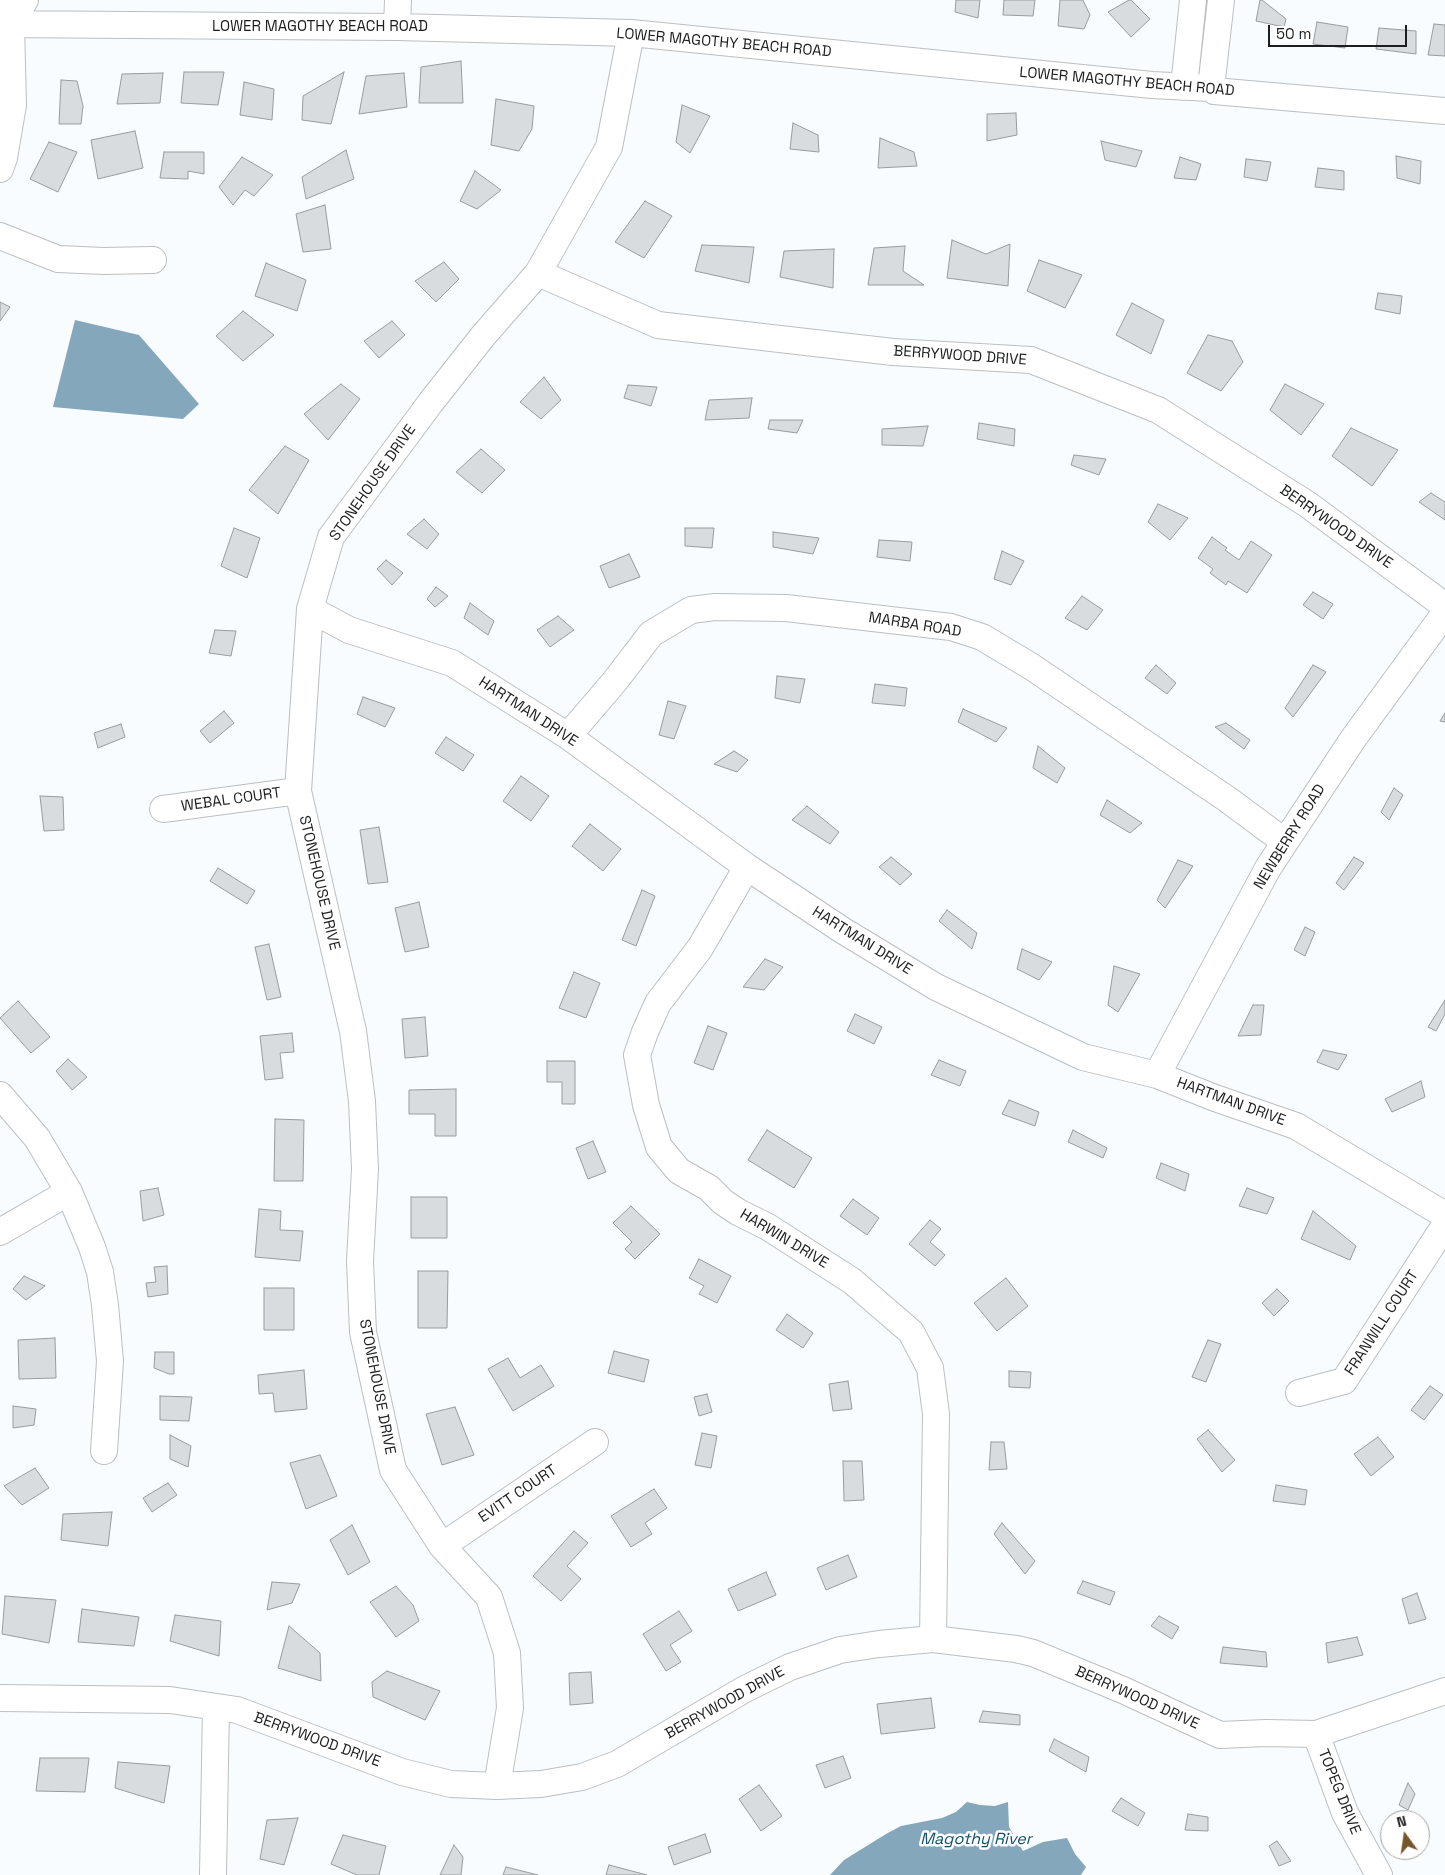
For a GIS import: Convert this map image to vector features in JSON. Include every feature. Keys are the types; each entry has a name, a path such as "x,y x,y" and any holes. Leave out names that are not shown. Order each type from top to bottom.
{"street":[{"path":"0,168 4,158 13,105 2,0"},
{"path":"5,24 25,0"},
{"path":"397,27 398,0"},
{"path":"1184,87 1193,0"},
{"path":"1211,88 1220,0"},
{"name":"LOWER MAGOTHY BEACH ROAD","path":"5,24 397,27 631,33 1184,87 1211,88 1214,91 1445,111"},
{"name":"STONEHOUSE DRIVE","path":"498,1786 510,1708 507,1652 489,1598 442,1546 393,1470 363,1332 360,1261 365,1168 362,1101 353,1031 298,791 310,609 332,537 483,336 538,273 609,147 631,33"},
{"path":"0,236 58,259 104,261 152,260"},
{"name":"BERRYWOOD DRIVE","path":"538,273 658,325 893,352 1031,360 1158,410 1307,504 1445,606"},
{"name":"MARBA ROAD","path":"568,736 615,681 651,634 692,610 715,607 786,608 951,627 982,637 1032,666 1285,842"},
{"name":"HARTMAN DRIVE","path":"310,609 349,630 452,663 568,736 747,867 842,930 936,987 1083,1057 1157,1075 1214,1098 1296,1126 1445,1215"},
{"name":"NEWBERRY ROAD","path":"1157,1075 1268,868 1353,739 1445,613"},
{"name":"WEBAL COURT","path":"164,809 298,791"},
{"name":"HARWIN DRIVE","path":"747,867 700,948 658,1003 645,1032 637,1055 646,1105 659,1147 679,1171 709,1188 723,1202 738,1212 784,1236 852,1281 911,1332 930,1368 936,1414 933,1639"},
{"path":"0,1095 37,1138 69,1192 92,1247 100,1272 110,1361 104,1451"},
{"path":"0,1232 69,1192"},
{"name":"FRANWILL COURT","path":"1299,1393 1344,1381 1445,1225"},
{"name":"EVITT COURT","path":"442,1546 595,1442"},
{"name":"BERRYWOOD DRIVE","path":"0,1698 170,1700 237,1710 402,1772 451,1784 498,1786 541,1784 582,1777 617,1764 746,1689 790,1667 840,1650 878,1644 933,1639 1016,1649 1040,1655 1123,1690 1220,1735 1266,1733 1316,1734 1445,1691"},
{"path":"213,1875 216,1707"},
{"name":"TOPEG DRIVE","path":"1316,1734 1343,1810 1372,1866 1379,1875"}],"water":[{"path":"75,320 139,335 199,404 183,419 53,407"},
{"name":"Magothy River","path":"967,1802 995,1806 1008,1802 1009,1827 1023,1851 1043,1842 1067,1838 1075,1854 1086,1867 1081,1875 830,1875 844,1860 901,1826 942,1818 956,1812"}],"building":[{"path":"956,0 980,0 978,18 955,12"},
{"path":"1004,0 1035,0 1033,16 1003,15"},
{"path":"1060,0 1083,0 1090,15 1084,29 1058,26"},
{"path":"1129,0 1150,19 1131,37 1108,12"},
{"path":"1260,0 1286,19 1284,27 1256,21"},
{"path":"1317,22 1348,27 1345,48 1313,44"},
{"path":"1434,24 1445,25 1445,56 1428,55"},
{"path":"1379,28 1416,31 1416,54 1376,49"},
{"path":"461,61 463,103 419,103 421,67"},
{"path":"184,72 224,72 218,105 181,103"},
{"path":"344,72 331,124 302,120 303,96"},
{"path":"163,73 160,103 117,104 122,74"},
{"path":"404,73 407,107 359,114 366,76"},
{"path":"61,80 77,81 83,106 81,124 59,124"},
{"path":"244,82 274,89 272,120 240,115"},
{"path":"496,99 534,106 532,129 519,151 491,145"},
{"path":"682,105 710,116 690,153 676,142"},
{"path":"1016,113 1017,135 987,141 987,114"},
{"path":"793,123 818,135 819,152 790,149"},
{"path":"135,131 143,168 98,179 91,140"},
{"path":"880,138 914,152 917,166 878,168"},
{"path":"1101,141 1142,151 1136,167 1105,160"},
{"path":"49,142 77,152 58,192 30,179"},
{"path":"346,150 354,179 306,199 302,177"},
{"path":"164,152 204,152 204,174 188,171 188,179 160,178"},
{"path":"1396,156 1421,161 1420,184 1397,178"},
{"path":"242,157 273,175 254,196 245,190 233,205 219,187"},
{"path":"1180,157 1201,164 1196,180 1174,178"},
{"path":"1246,159 1271,162 1267,181 1244,177"},
{"path":"1318,168 1344,171 1344,190 1315,187"},
{"path":"475,171 501,190 477,209 460,201"},
{"path":"645,201 672,216 644,258 615,242"},
{"path":"325,205 331,249 303,252 296,214"},
{"path":"952,240 986,254 1010,244 1008,286 947,278"},
{"path":"702,245 754,247 749,283 695,271"},
{"path":"905,246 903,271 924,285 868,285 874,248"},
{"path":"834,249 833,288 780,277 784,251"},
{"path":"1039,260 1082,275 1065,308 1027,291"},
{"path":"444,262 459,279 436,302 415,281"},
{"path":"266,263 306,280 297,311 255,296"},
{"path":"1378,293 1402,296 1400,314 1375,309"},
{"path":"0,302 10,307 0,321"},
{"path":"1132,303 1164,320 1151,354 1116,335"},
{"path":"243,311 274,335 243,361 216,336"},
{"path":"392,321 405,335 379,358 364,341"},
{"path":"1208,335 1232,341 1243,362 1221,391 1187,373"},
{"path":"544,377 561,400 541,419 520,402"},
{"path":"341,384 360,399 328,440 304,414"},
{"path":"1285,384 1324,404 1301,435 1270,410"},
{"path":"628,385 657,387 651,406 624,398"},
{"path":"752,398 749,418 705,420 709,400"},
{"path":"770,420 803,420 797,433 768,429"},
{"path":"979,423 1015,429 1014,446 977,439"},
{"path":"928,426 923,446 882,445 882,429"},
{"path":"1351,428 1398,450 1372,486 1332,456"},
{"path":"285,446 309,460 278,514 249,490"},
{"path":"481,449 505,470 482,493 456,472"},
{"path":"1074,455 1106,459 1099,475 1071,465"},
{"path":"1431,493 1445,502 1445,520 1419,502"},
{"path":"1158,504 1188,518 1170,540 1148,522"},
{"path":"424,519 439,534 427,549 407,534"},
{"path":"234,528 260,538 247,578 221,566"},
{"path":"685,528 714,528 712,548 685,546"},
{"path":"773,532 819,538 813,554 773,547"},
{"path":"1212,537 1239,560 1251,541 1272,555 1247,593 1228,581 1226,585 1210,573 1213,569 1198,558"},
{"path":"879,540 912,542 910,561 877,557"},
{"path":"1002,551 1024,561 1011,585 994,579"},
{"path":"629,554 640,577 609,588 600,566"},
{"path":"386,560 403,573 392,585 377,569"},
{"path":"436,587 448,596 435,607 427,599"},
{"path":"1313,592 1333,604 1323,619 1303,605"},
{"path":"1082,596 1103,610 1087,630 1065,618"},
{"path":"470,603 494,621 488,635 464,618"},
{"path":"558,616 574,630 550,647 537,630"},
{"path":"215,630 236,631 231,656 209,653"},
{"path":"1156,665 1176,683 1167,694 1145,678"},
{"path":"1313,665 1326,672 1293,717 1285,708"},
{"path":"777,676 805,679 800,703 775,698"},
{"path":"875,684 907,688 905,706 872,703"},
{"path":"363,697 395,708 385,727 357,714"},
{"path":"668,701 686,706 674,739 659,735"},
{"path":"963,709 1007,728 996,742 958,722"},
{"path":"224,711 234,723 210,743 200,731"},
{"path":"1445,713 1445,722 1440,721"},
{"path":"1226,723 1250,740 1244,749 1215,727"},
{"path":"121,724 125,737 98,748 94,733"},
{"path":"446,737 474,755 463,771 435,753"},
{"path":"1038,746 1065,768 1057,783 1033,768"},
{"path":"734,751 748,760 737,772 714,764"},
{"path":"521,776 549,796 531,821 503,801"},
{"path":"1394,788 1403,795 1389,820 1381,812"},
{"path":"40,796 63,797 64,830 44,831"},
{"path":"1107,800 1142,823 1130,833 1100,815"},
{"path":"807,806 839,832 830,844 792,820"},
{"path":"590,824 621,849 603,871 572,846"},
{"path":"379,827 388,882 368,884 360,830"},
{"path":"891,857 912,874 900,885 879,867"},
{"path":"1354,857 1364,863 1344,890 1336,883"},
{"path":"1178,860 1193,866 1165,908 1157,900"},
{"path":"218,868 255,891 247,904 210,881"},
{"path":"642,890 655,896 636,946 622,940"},
{"path":"419,902 429,947 405,952 395,908"},
{"path":"947,910 977,933 972,949 939,921"},
{"path":"1305,927 1315,932 1305,956 1294,950"},
{"path":"269,944 281,997 267,1000 255,947"},
{"path":"1022,949 1052,962 1039,980 1017,969"},
{"path":"765,959 783,967 764,990 743,987"},
{"path":"1114,966 1140,974 1118,1012 1108,1005"},
{"path":"574,972 600,983 586,1018 559,1008"},
{"path":"1445,1000 1445,1014 1436,1031 1428,1027"},
{"path":"18,1001 50,1037 31,1053 0,1018"},
{"path":"1253,1005 1264,1005 1261,1035 1238,1036"},
{"path":"855,1014 882,1027 874,1044 847,1031"},
{"path":"425,1017 428,1056 405,1058 402,1019"},
{"path":"708,1026 727,1033 713,1070 694,1063"},
{"path":"292,1033 294,1052 280,1053 283,1078 265,1080 260,1036"},
{"path":"1323,1050 1347,1055 1338,1070 1317,1062"},
{"path":"68,1059 87,1077 72,1090 56,1071"},
{"path":"939,1060 966,1071 960,1086 931,1075"},
{"path":"547,1061 575,1061 575,1104 562,1104 562,1082 547,1082"},
{"path":"1421,1081 1425,1097 1392,1112 1385,1099"},
{"path":"456,1089 456,1136 435,1136 435,1114 409,1114 409,1090"},
{"path":"1009,1100 1039,1112 1035,1126 1002,1114"},
{"path":"275,1119 304,1120 303,1181 274,1181"},
{"path":"767,1130 812,1158 794,1188 748,1160"},
{"path":"1073,1130 1107,1148 1103,1158 1068,1142"},
{"path":"593,1141 606,1172 588,1179 576,1148"},
{"path":"1161,1163 1189,1174 1185,1191 1156,1178"},
{"path":"158,1188 164,1215 143,1221 140,1191"},
{"path":"1247,1188 1274,1198 1267,1214 1239,1206"},
{"path":"411,1197 447,1197 447,1238 411,1238"},
{"path":"853,1199 879,1218 867,1235 840,1216"},
{"path":"631,1206 660,1234 635,1259 625,1249 632,1242 613,1223"},
{"path":"259,1209 281,1211 280,1230 303,1231 300,1261 255,1257"},
{"path":"1313,1211 1356,1246 1350,1260 1301,1239"},
{"path":"930,1220 941,1229 930,1242 945,1255 935,1266 909,1244"},
{"path":"699,1259 731,1276 717,1303 699,1294 704,1286 689,1278"},
{"path":"167,1266 168,1294 148,1297 146,1283 156,1282 154,1267"},
{"path":"418,1271 448,1271 447,1328 418,1328"},
{"path":"24,1276 45,1286 26,1300 13,1289"},
{"path":"1006,1278 1028,1306 997,1331 974,1303"},
{"path":"264,1288 294,1288 294,1330 264,1330"},
{"path":"1277,1289 1289,1301 1274,1316 1262,1303"},
{"path":"787,1314 813,1333 803,1348 776,1330"},
{"path":"55,1338 56,1378 19,1379 18,1340"},
{"path":"1208,1340 1221,1344 1206,1382 1192,1377"},
{"path":"614,1351 649,1360 644,1382 608,1373"},
{"path":"155,1352 174,1352 174,1374 154,1368"},
{"path":"508,1358 520,1378 541,1365 554,1386 513,1411 488,1369"},
{"path":"304,1370 307,1409 275,1412 273,1393 259,1394 258,1375"},
{"path":"1009,1371 1031,1372 1030,1388 1009,1387"},
{"path":"848,1381 852,1409 833,1411 829,1384"},
{"path":"1430,1386 1443,1395 1424,1420 1411,1410"},
{"path":"707,1394 712,1412 699,1416 694,1397"},
{"path":"160,1396 192,1397 189,1421 160,1420"},
{"path":"13,1406 36,1409 34,1425 13,1428"},
{"path":"455,1407 474,1455 442,1465 426,1414"},
{"path":"1208,1430 1235,1460 1222,1472 1197,1439"},
{"path":"702,1433 717,1436 711,1468 695,1465"},
{"path":"170,1435 191,1446 188,1467 170,1459"},
{"path":"1378,1437 1394,1457 1371,1476 1354,1454"},
{"path":"991,1442 1004,1442 1007,1469 989,1470"},
{"path":"320,1455 337,1496 306,1509 290,1463"},
{"path":"843,1461 862,1461 864,1500 844,1501"},
{"path":"35,1468 49,1488 22,1505 4,1486"},
{"path":"168,1483 177,1495 152,1512 143,1498"},
{"path":"1276,1485 1307,1490 1305,1505 1273,1501"},
{"path":"654,1489 667,1508 645,1523 652,1534 631,1547 611,1516"},
{"path":"112,1512 108,1546 61,1540 63,1514"},
{"path":"1002,1523 1035,1561 1025,1574 994,1534"},
{"path":"352,1525 370,1562 348,1575 330,1540"},
{"path":"574,1531 588,1543 567,1566 581,1579 561,1601 533,1576"},
{"path":"848,1555 857,1577 826,1590 817,1568"},
{"path":"766,1572 776,1595 738,1611 728,1589"},
{"path":"1083,1581 1115,1592 1110,1605 1077,1593"},
{"path":"272,1582 300,1584 292,1603 267,1610"},
{"path":"396,1586 413,1605 419,1621 396,1637 370,1602"},
{"path":"1417,1593 1426,1619 1409,1624 1402,1599"},
{"path":"5,1596 56,1600 49,1643 2,1634"},
{"path":"82,1609 139,1617 134,1646 78,1642"},
{"path":"679,1611 692,1631 670,1645 681,1662 666,1671 643,1634"},
{"path":"175,1615 221,1621 219,1656 170,1641"},
{"path":"1159,1616 1179,1627 1172,1639 1151,1626"},
{"path":"289,1626 320,1653 321,1681 278,1668"},
{"path":"1357,1637 1363,1655 1328,1663 1326,1643"},
{"path":"1223,1647 1266,1652 1267,1667 1220,1663"},
{"path":"387,1671 440,1691 425,1720 373,1697 372,1682"},
{"path":"591,1672 593,1703 570,1705 569,1673"},
{"path":"931,1698 935,1728 881,1734 877,1704"},
{"path":"983,1711 1020,1715 1020,1725 979,1722"},
{"path":"1054,1739 1089,1757 1086,1772 1049,1751"},
{"path":"843,1756 851,1778 825,1788 816,1765"},
{"path":"40,1758 89,1758 85,1792 36,1791"},
{"path":"118,1762 170,1766 164,1803 115,1788"},
{"path":"1408,1783 1415,1794 1408,1810 1399,1805"},
{"path":"759,1785 782,1816 761,1831 739,1799"},
{"path":"1121,1798 1145,1813 1138,1826 1112,1811"},
{"path":"1188,1814 1208,1817 1208,1831 1185,1830"},
{"path":"298,1818 284,1865 260,1859 267,1820"},
{"path":"705,1834 711,1852 674,1865 668,1847"},
{"path":"343,1835 386,1846 379,1875 357,1875 331,1864"},
{"path":"1277,1841 1291,1861 1279,1866 1269,1846"},
{"path":"454,1845 463,1857 461,1875 440,1875"},
{"path":"609,1865 647,1875 606,1875"},
{"path":"506,1867 538,1875 503,1875"}]}
